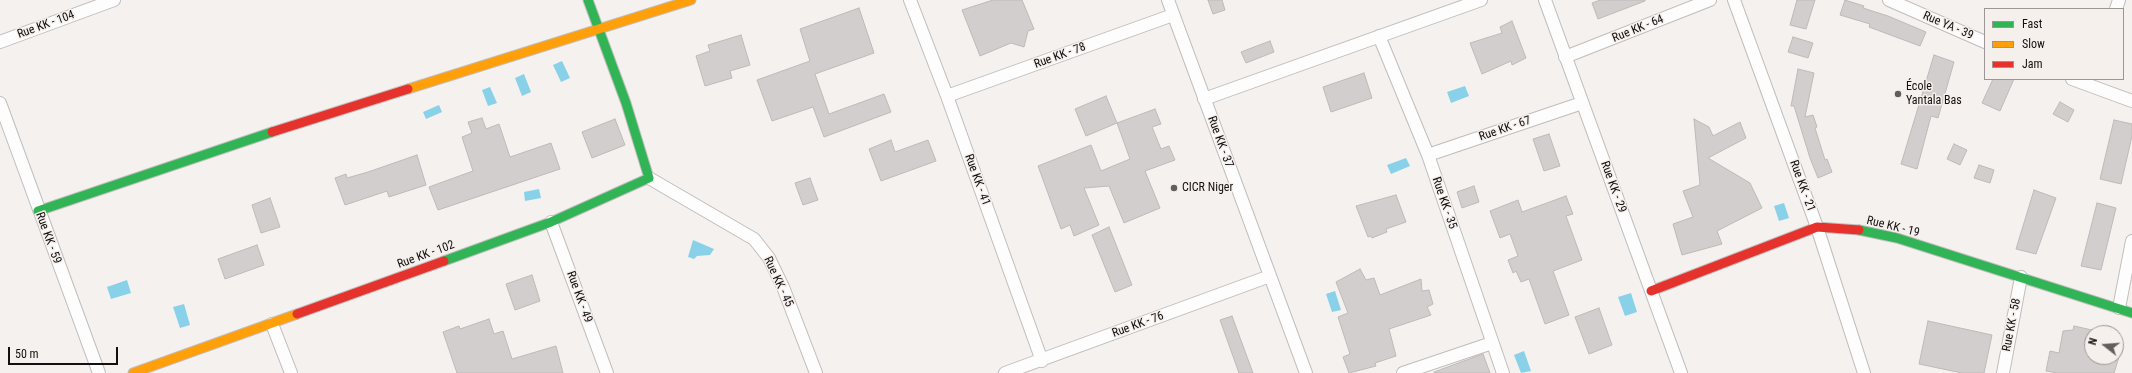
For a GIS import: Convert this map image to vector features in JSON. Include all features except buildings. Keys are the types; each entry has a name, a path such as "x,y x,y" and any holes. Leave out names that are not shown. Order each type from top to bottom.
{"street":[{"name":"Rue KK - 104","path":"0,42 92,4 114,0"},
{"path":"588,0 597,29 626,103 649,178"},
{"path":"38,212 206,153 691,0"},
{"name":"Rue KK - 41","path":"910,0 947,96 1042,360"},
{"name":"Rue KK - 37","path":"1168,0 1306,373"},
{"path":"1204,99 1481,0"},
{"name":"Rue KK - 29","path":"1545,0 1681,373"},
{"name":"Rue KK - 64","path":"1565,57 1710,0"},
{"name":"Rue KK - 21","path":"1734,0 1816,227 1864,373"},
{"name":"Rue YA - 39","path":"1889,0 1984,42"},
{"name":"Rue KK - 78","path":"947,96 1173,15"},
{"name":"Rue KK - 35","path":"1379,36 1428,155 1503,373"},
{"path":"2077,80 2095,84 2132,101"},
{"name":"Rue KK - 59","path":"0,103 38,212 98,373"},
{"name":"Rue KK - 67","path":"1428,155 1582,103"},
{"name":"Rue KK - 102","path":"133,373 551,222 649,178"},
{"name":"Rue KK - 45","path":"649,178 754,239 769,258 783,287 816,373"},
{"name":"Rue KK - 49","path":"551,222 607,373"},
{"name":"Rue KK - 19","path":"1651,291 1816,227 1852,229 1897,238 2132,313"},
{"path":"2118,308 2132,241"},
{"name":"Rue KK - 76","path":"1005,373 1270,276"},
{"name":"Rue KK - 58","path":"2003,373 2021,277"},
{"path":"272,324 291,373"},
{"path":"1402,373 1492,343"}],"water":[{"path":"562,61 570,78 561,82 553,65"},
{"path":"524,74 531,92 522,96 515,78"},
{"path":"1465,86 1469,96 1451,103 1447,92"},
{"path":"490,87 497,103 488,106 482,90"},
{"path":"439,105 442,112 426,119 423,112"},
{"path":"1406,158 1410,166 1391,174 1387,165"},
{"path":"539,189 541,198 525,201 524,192"},
{"path":"1784,203 1789,218 1779,221 1774,206"},
{"path":"693,240 714,249 710,255 697,256 694,259 688,257"},
{"path":"127,280 131,293 111,299 107,287"},
{"path":"1335,291 1341,310 1332,312 1326,294"},
{"path":"1631,293 1637,312 1625,316 1618,297"},
{"path":"184,304 190,325 180,328 173,307"},
{"path":"1524,351 1531,371 1521,373 1514,355"}],"traffic: fast":[{"path":"444,261 551,222 649,178 626,103 588,0"},
{"path":"38,211 272,132"},
{"path":"1859,230 1897,238 2132,313"}],"traffic: slow":[{"path":"408,89 691,0"},
{"path":"133,373 297,314"}],"traffic: jam":[{"path":"272,132 408,89"},
{"path":"1651,291 1817,227 1859,230"},
{"path":"297,314 444,261"}],"place":[{"name":"École Yantala Bas","path":"1898,94"},
{"name":"CICR Niger","path":"1174,188"}]}
